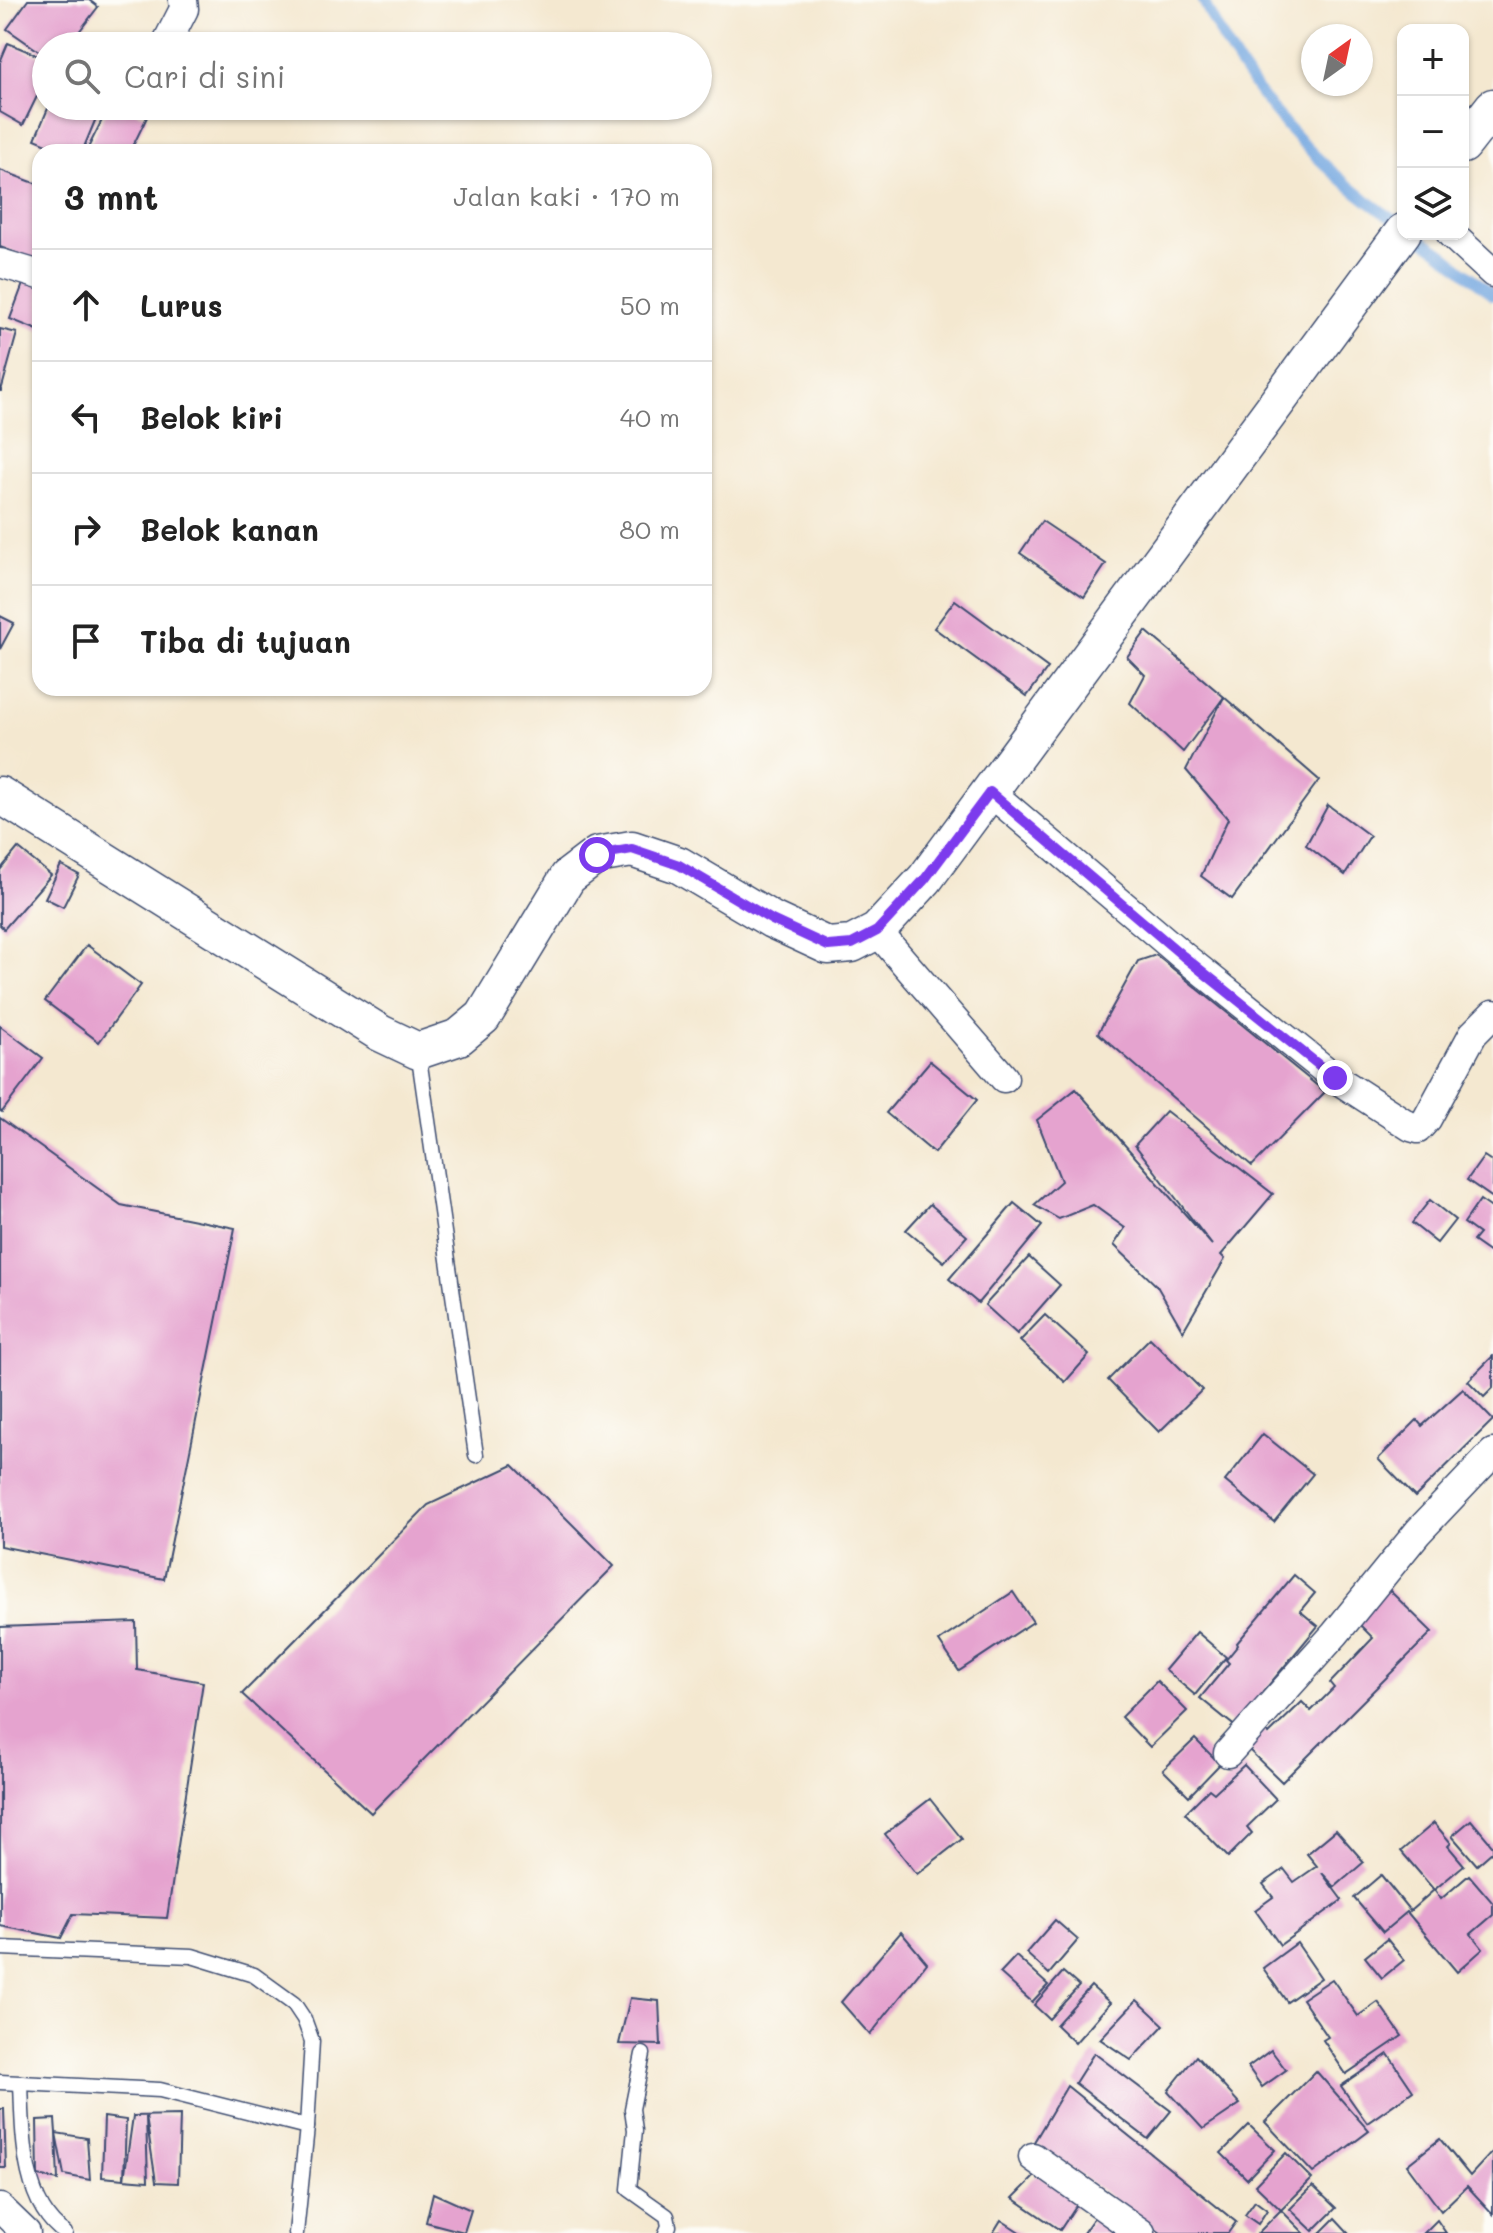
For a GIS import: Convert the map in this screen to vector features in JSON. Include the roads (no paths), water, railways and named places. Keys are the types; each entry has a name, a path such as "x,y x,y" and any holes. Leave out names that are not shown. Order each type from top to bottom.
{"street":[{"path":"172,32 184,9 183,0"},
{"path":"1469,137 1493,107"},
{"path":"0,795 380,1033 418,1051 459,1037 483,1017 568,877 597,855 632,849 679,865 772,920 828,946 852,944 877,931 925,879 1397,240"},
{"path":"1457,240 1493,273"},
{"path":"0,263 32,273"},
{"path":"990,792 1183,956 1335,1078 1403,1124 1418,1129 1427,1119 1483,1040 1493,1014"},
{"path":"877,931 1004,1078"},
{"path":"1228,1753 1335,1634 1418,1532 1493,1453"},
{"path":"1033,2157 1141,2233"},
{"path":"0,2208 26,2233"}],"lane":[{"path":"418,1051 476,1455"},
{"path":"0,1948 192,1956 254,1975 294,2004 304,2019 312,2041 296,2233"},
{"path":"643,2054 632,2109 635,2130 629,2189 667,2216 669,2226 666,2233"},
{"path":"0,2082 160,2090 307,2127"},
{"path":"21,2083 24,2149 33,2191 58,2228 65,2233"}],"waterway":[{"path":"1203,0 1240,66 1287,126 1342,180 1397,222"},
{"path":"1423,240 1493,295"}]}
